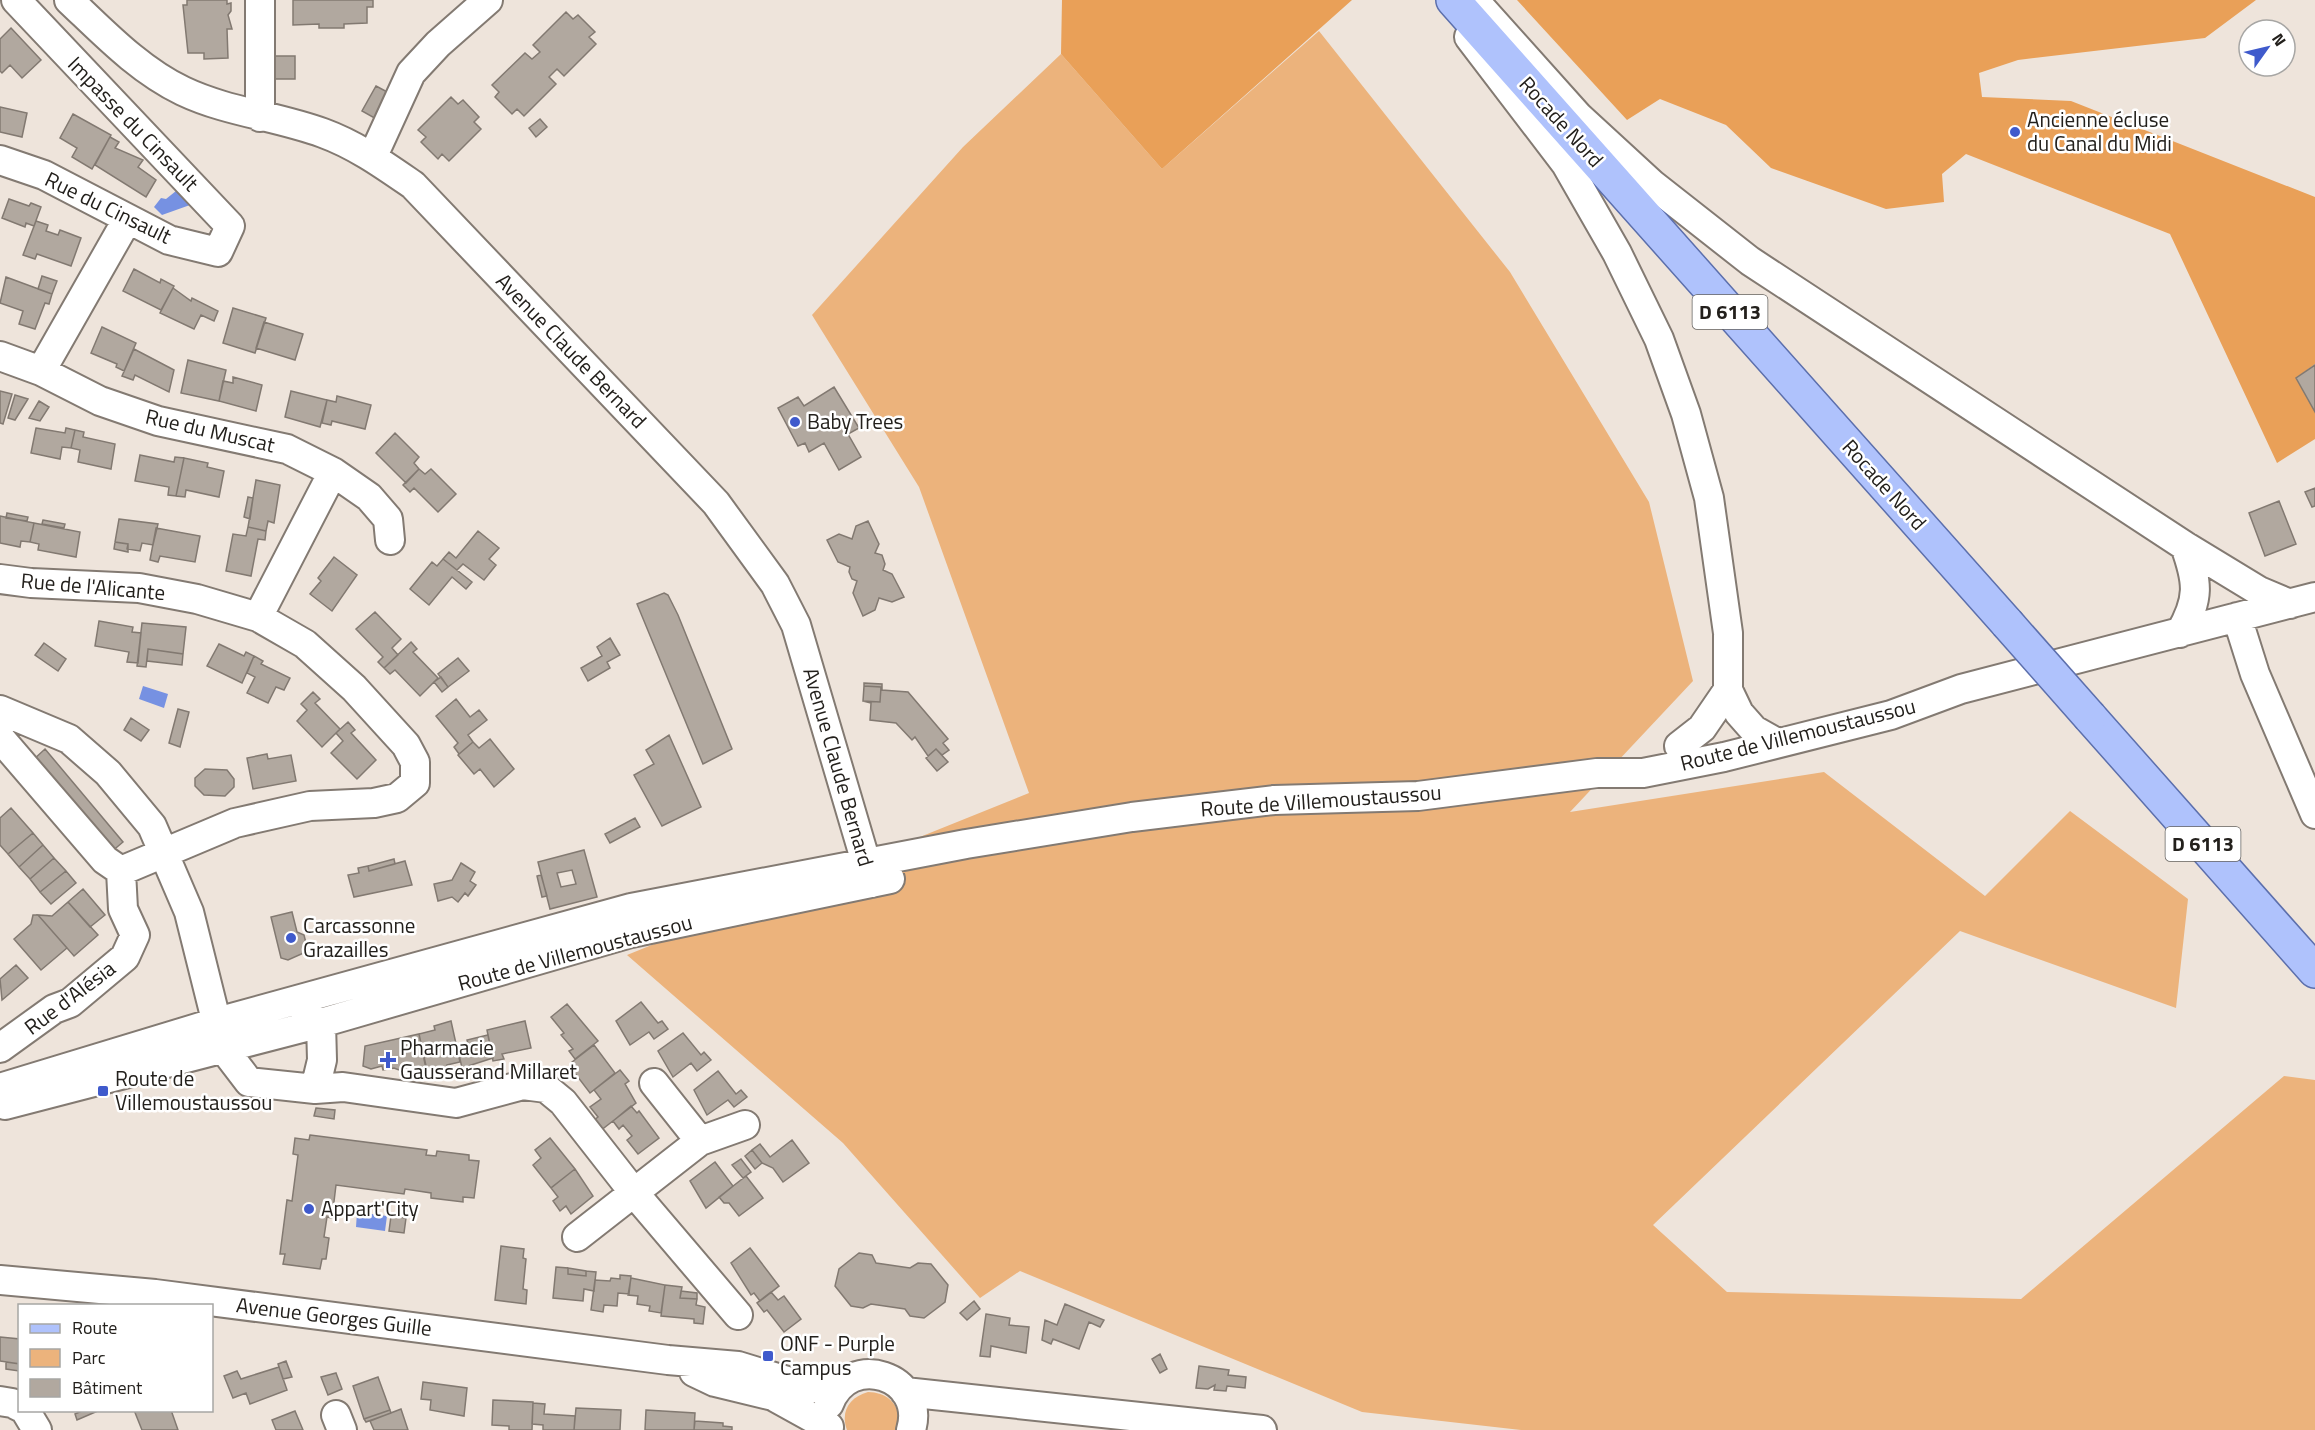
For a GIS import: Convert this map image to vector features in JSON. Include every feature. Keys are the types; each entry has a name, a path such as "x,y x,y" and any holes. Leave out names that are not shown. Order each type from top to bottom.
{"main road":[{"name":"Rocade Nord","path":"1453,0 2315,970"}],"street":[{"name":"Impasse du Cinsault","path":"16,0 230,226 218,252"},
{"name":"Avenue Claude Bernard","path":"69,0 153,75 185,92 260,117 322,133 373,156 413,185 716,503 776,584 796,625 869,874"},
{"path":"260,0 260,117"},
{"path":"373,156 411,73 438,44 488,0"},
{"path":"1442,0 1566,164 1617,253 1659,339 1686,414 1709,498 1728,633 1728,690 1739,713 1766,737"},
{"path":"1474,0 1578,116 1652,184 1750,261 2185,546 2259,591 2302,601"},
{"name":"Rue du Cinsault","path":"0,160 44,175 169,240 218,252"},
{"path":"40,371 127,220"},
{"name":"Rue du Muscat","path":"0,356 40,371 100,401 158,421 287,449 333,472 369,497 388,519 390,540"},
{"path":"258,617 333,472"},
{"path":"742,505 743,537"},
{"path":"2180,633 2192,612 2196,596 2193,569 2185,546"},
{"name":"Rue de l'Alicante","path":"0,579 31,583 139,588 197,599 258,617 305,644 354,688 406,745 415,762 415,783 397,798 374,803 310,806 235,823 165,853"},
{"name":"Route de Villemoustaussou","path":"3,1092 220,1035 321,1023 631,933 869,874 966,844 1132,817 1274,800 1418,796 1597,773 1643,773 1724,757 1766,737 1888,697 1961,689 2302,601"},
{"path":"2237,617 2255,674 2315,814"},
{"path":"1679,747 1702,728 1728,690"},
{"path":"3,722 69,739 108,773 152,826 189,912 220,1035 249,1082 315,1089 343,1087 456,1103 523,1085 546,1088 563,1102 635,1194 738,1315"},
{"path":"3,722 105,860 122,871 165,853"},
{"name":"Route de Villemoustaussou","path":"1597,773 1679,747 1766,737"},
{"name":"Rue d'Alésia","path":"0,1048 54,1009 70,1003 125,957 135,935 123,909 122,871"},
{"name":"Route de Villemoustaussou","path":"220,1035 291,1002 631,908 869,874"},
{"path":"291,1002 321,1023 322,1060 315,1089"},
{"path":"322,1060 349,1014"},
{"path":"654,1083 700,1141"},
{"path":"577,1237 700,1141 745,1125"},
{"name":"Avenue Georges Guille","path":"0,1280 155,1294 668,1360 738,1366 810,1388 847,1383 875,1374 899,1386"},
{"name":"Avenue Georges Guille","path":"668,1360 715,1382 773,1396 829,1429"},
{"path":"829,1429 829,1406 847,1383"},
{"path":"899,1386 990,1400 1262,1430"},
{"path":"899,1386 913,1410 912,1427"},
{"path":"912,1427 942,1408 990,1400"},
{"path":"0,1401 12,1402 18,1406"},
{"path":"26,1412 37,1430"}],"green space":[{"path":"1319,31 1510,272 1649,502 1693,681 1570,812 1824,772 1985,896 2070,811 2188,899 2176,1008 1960,931 1653,1225 1727,1292 2021,1299 2284,1076 2315,1080 2315,1430 1521,1430 1362,1412 1020,1271 980,1298 843,1143 627,955 1029,793 919,487 812,315 963,147 1061,54 1162,169"},
{"path":"868,1392 882,1395 893,1403 898,1415 897,1430 847,1430 845,1417 848,1406 856,1397"}],"shaded area":[{"path":"1062,0 1352,0 1162,169 1061,54"},
{"path":"1517,0 2256,0 2205,38 2018,60 1979,73 1982,97 2071,101 2315,197 2315,364 2296,378 2315,412 2315,439 2277,463 2170,234 1966,154 1942,174 1944,202 1886,209 1771,168 1726,125 1660,99 1627,120"}],"water":[{"path":"176,191 190,205 162,215 154,207 161,198 166,199"},
{"path":"143,686 168,694 164,708 139,699"},
{"path":"357,1212 387,1216 385,1231 356,1227"}],"building":[{"path":"187,0 227,0 227,4 231,3 231,11 228,15 232,29 227,29 228,58 204,59 204,53 188,53 183,5 187,5"},
{"path":"293,0 373,0 373,7 367,7 367,23 344,24 344,28 319,28 319,24 293,25"},
{"path":"566,12 573,19 578,15 595,32 589,37 596,44 564,76 557,69 549,77 556,84 524,116 517,109 512,114 495,97 499,92 492,85 525,53 532,59 540,52 533,45"},
{"path":"11,28 41,60 22,78 10,65 2,73 0,71 0,39"},
{"path":"270,56 295,56 295,79 272,79"},
{"path":"376,86 393,95 378,120 362,111"},
{"path":"451,97 458,104 463,100 479,117 474,122 481,129 449,161 442,154 438,159 421,142 426,137 418,130"},
{"path":"0,107 27,113 22,137 0,132"},
{"path":"73,114 111,135 92,169 72,157 77,148 60,138"},
{"path":"540,119 547,127 536,137 529,128"},
{"path":"110,137 119,142 115,148 143,160 138,167 156,180 146,197 95,165"},
{"path":"9,199 29,206 31,203 41,207 34,226 26,223 25,227 2,218"},
{"path":"36,221 48,225 46,231 58,235 60,230 81,238 71,266 37,254 35,259 23,255"},
{"path":"134,269 160,283 161,279 174,286 161,310 123,291"},
{"path":"42,276 57,281 52,294 38,289"},
{"path":"6,277 52,294 49,304 45,303 35,329 19,324 23,311 0,303"},
{"path":"173,288 191,301 192,298 218,311 214,321 201,315 194,329 160,313"},
{"path":"233,308 266,318 255,353 223,343"},
{"path":"264,322 303,334 295,360 256,348"},
{"path":"102,327 136,343 124,371 116,367 117,364 91,353"},
{"path":"134,349 174,370 169,392 135,375 133,380 122,376"},
{"path":"188,360 226,370 219,401 181,393"},
{"path":"2315,365 2315,412 2296,378"},
{"path":"233,377 262,385 256,411 219,401 223,381 233,383"},
{"path":"834,387 859,428 848,434 861,457 839,470 824,443 809,452 805,443 798,446 778,408 798,397 804,406"},
{"path":"0,391 12,394 3,424 0,423"},
{"path":"291,391 327,400 320,427 285,417"},
{"path":"15,395 28,399 15,420 8,418"},
{"path":"337,396 371,405 365,429 332,421 331,425 322,423 327,400 336,402"},
{"path":"39,401 49,407 40,421 29,418"},
{"path":"36,428 65,433 66,428 75,430 71,448 62,447 60,459 31,453"},
{"path":"75,430 84,432 83,437 115,444 111,469 78,462 80,450 71,448"},
{"path":"395,433 419,457 414,463 419,469 406,483 376,453"},
{"path":"140,455 174,462 175,457 184,458 176,496 168,495 169,487 135,481"},
{"path":"184,458 208,463 207,467 224,471 219,497 186,490 185,497 176,496"},
{"path":"419,469 425,474 431,469 456,494 438,512 414,488 410,492 403,485"},
{"path":"256,480 280,485 274,523 268,521 266,531 248,527"},
{"path":"2315,488 2315,506 2312,507 2305,492"},
{"path":"248,497 253,498 250,519 244,517"},
{"path":"2279,501 2296,544 2265,556 2249,513"},
{"path":"7,513 28,517 27,521 6,518"},
{"path":"0,516 34,523 30,542 21,541 20,547 0,543"},
{"path":"119,519 158,524 153,545 142,543 140,551 127,549 128,544 115,542"},
{"path":"43,520 65,524 64,528 42,524"},
{"path":"868,521 879,544 875,553 882,555 885,564 883,570 892,574 904,597 892,602 879,598 875,610 863,616 853,593 857,581 852,579 849,572 850,567 838,562 827,540 839,534 852,539 856,526"},
{"path":"34,523 80,532 76,557 38,550 39,544 30,542"},
{"path":"248,527 266,531 265,540 258,539 251,576 226,571 233,534 246,536"},
{"path":"156,528 200,536 195,562 160,556 158,562 150,560"},
{"path":"478,531 499,548 489,559 496,565 484,580 463,564 457,570 443,559 449,552 456,558"},
{"path":"115,542 128,544 128,552 114,549"},
{"path":"334,557 357,575 332,611 310,594 321,581 318,578"},
{"path":"443,559 472,582 466,589 452,577 429,605 410,589 432,562 437,566"},
{"path":"664,593 668,595 678,615 732,749 703,764 637,604"},
{"path":"375,612 401,639 392,648 398,655 384,668 378,662 383,657 356,629"},
{"path":"99,621 133,627 132,632 141,633 138,663 127,662 129,652 95,646"},
{"path":"142,623 186,627 183,654 148,649 146,667 137,666"},
{"path":"610,638 620,655 607,662 610,668 588,681 581,668 602,656 597,647"},
{"path":"411,642 417,649 413,652 438,678 420,696 395,670 390,674 384,668"},
{"path":"44,643 66,659 58,671 35,655"},
{"path":"219,644 244,656 246,652 254,656 242,683 207,666"},
{"path":"148,649 183,654 182,665 147,661"},
{"path":"254,656 263,661 261,664 290,678 284,690 276,687 268,703 247,693 255,677 247,673"},
{"path":"458,658 469,671 448,687 438,674"},
{"path":"441,677 448,687 442,692 434,682"},
{"path":"864,683 882,684 882,690 908,692 948,739 943,743 949,750 942,755 936,749 928,756 915,737 912,740 896,723 870,720 871,703 863,701 880,702 881,687 864,686"},
{"path":"864,686 881,687 880,702 863,701"},
{"path":"313,692 320,699 315,703 340,729 322,747 297,721 307,710 301,704"},
{"path":"456,699 470,717 479,710 487,720 468,735 473,742 459,754 454,747 458,743 436,716"},
{"path":"178,709 189,712 180,747 169,743"},
{"path":"131,718 149,730 141,741 124,730"},
{"path":"348,722 355,730 351,733 376,760 357,779 331,753 343,741 336,733"},
{"path":"669,735 701,807 662,826 634,775 654,764 646,750"},
{"path":"490,739 514,769 494,787 480,769 474,774 458,755 473,742 479,748"},
{"path":"45,749 123,842 110,853 33,760"},
{"path":"936,749 948,762 937,771 926,758"},
{"path":"267,754 268,759 291,755 296,781 253,789 247,758"},
{"path":"205,769 227,770 234,779 234,787 225,796 204,795 195,786 195,778"},
{"path":"11,808 33,833 8,854 0,845 0,818"},
{"path":"635,818 640,827 610,843 605,834"},
{"path":"33,833 43,845 19,867 8,854"},
{"path":"43,845 54,858 30,879 19,867"},
{"path":"584,850 597,897 550,909 538,862","holes":["572,870 576,884 561,887 557,873"]},
{"path":"54,858 66,871 40,892 30,879"},
{"path":"394,859 395,864 369,871 368,866"},
{"path":"405,861 412,885 354,897 348,875 359,873 358,868 368,866 369,871"},
{"path":"461,863 475,872 470,881 476,885 468,896 465,893 458,902 452,897 438,901 434,884 452,880"},
{"path":"66,871 76,883 51,904 40,892"},
{"path":"541,875 547,896 542,897 537,876"},
{"path":"83,889 105,915 90,927 68,902"},
{"path":"68,902 98,935 74,956 38,915 52,916"},
{"name":"Carcassonne Grazailles","path":"292,912 297,932 304,935 308,951 288,960 281,958 271,917"},
{"path":"33,915 38,915 67,948 41,970 14,939 31,924"},
{"path":"16,965 28,978 2,1000 0,979"},
{"path":"641,1002 658,1023 662,1021 668,1029 654,1039 649,1032 630,1045 616,1021"},
{"path":"567,1004 598,1041 575,1059 569,1051 573,1049 561,1035 564,1033 551,1017"},
{"path":"451,1021 460,1062 447,1065 444,1071 440,1067 426,1069 419,1034 435,1030 434,1026"},
{"path":"525,1021 531,1048 502,1054 504,1059 493,1061 487,1030"},
{"path":"683,1033 701,1055 704,1052 711,1060 697,1071 691,1063 673,1077 658,1051"},
{"path":"419,1034 426,1066 415,1073 407,1073 394,1068 383,1070 382,1066 371,1069 363,1066 365,1046"},
{"path":"488,1035 493,1058 462,1068 458,1050 469,1047 467,1040"},
{"path":"594,1045 615,1073 590,1093 574,1072 578,1069 572,1062"},
{"path":"620,1070 629,1081 625,1084 636,1103 600,1131 593,1121 598,1117 590,1107 601,1099 594,1090"},
{"path":"718,1071 736,1094 741,1090 747,1097 734,1107 728,1100 707,1115 694,1090"},
{"path":"631,1106 637,1113 639,1111 659,1138 638,1154 627,1140 632,1136 623,1125 619,1129 613,1121"},
{"path":"316,1108 335,1110 334,1119 314,1116"},
{"name":"Appart'City","path":"310,1135 427,1150 426,1155 436,1156 437,1151 469,1155 469,1160 479,1161 474,1198 463,1197 463,1202 431,1198 431,1193 405,1189 404,1194 336,1185 332,1218 327,1217 324,1237 329,1238 326,1259 322,1259 320,1269 283,1264 285,1254 280,1254 287,1200 292,1201 298,1155 293,1154 295,1138 309,1140"},
{"path":"550,1138 575,1169 551,1188 533,1165 541,1158 535,1150"},
{"path":"792,1140 809,1163 783,1182 773,1168 762,1163 752,1150 760,1144 770,1157"},
{"path":"752,1150 762,1163 755,1169 745,1156"},
{"path":"741,1159 751,1172 743,1178 732,1165"},
{"path":"715,1162 733,1186 706,1208 690,1181"},
{"path":"575,1169 593,1196 571,1214 566,1206 560,1211 553,1201 558,1197 551,1188"},
{"path":"746,1176 763,1198 739,1216 729,1203 724,1203 719,1197"},
{"path":"391,1216 406,1218 404,1233 389,1231"},
{"path":"501,1246 524,1249 523,1258 526,1259 523,1289 527,1290 526,1304 495,1300"},
{"path":"750,1248 779,1286 760,1301 754,1293 751,1295 731,1263"},
{"path":"859,1253 872,1255 876,1263 910,1268 918,1263 931,1264 948,1285 945,1302 924,1318 910,1316 905,1309 871,1304 863,1308 851,1306 835,1286 839,1269"},
{"path":"556,1267 568,1268 568,1274 586,1276 586,1271 596,1272 594,1291 584,1289 583,1301 553,1298"},
{"path":"568,1268 586,1271 586,1276 568,1274"},
{"path":"620,1275 631,1276 629,1294 618,1293 617,1306 604,1305 603,1312 591,1310 595,1280 620,1279"},
{"path":"631,1278 665,1285 661,1313 649,1311 650,1306 637,1304 638,1296 628,1295"},
{"path":"665,1285 682,1287 680,1298 697,1299 696,1305 705,1307 703,1324 694,1323 694,1319 661,1316"},
{"path":"681,1291 697,1293 697,1299 680,1298"},
{"path":"771,1292 778,1300 784,1296 801,1319 784,1332 767,1310 764,1312 757,1303"},
{"path":"974,1301 980,1309 967,1320 960,1313"},
{"path":"1065,1304 1104,1320 1100,1327 1089,1322 1079,1349 1053,1339 1051,1344 1042,1340 1045,1320 1057,1325"},
{"path":"986,1314 1010,1318 1009,1325 1029,1327 1026,1353 991,1346 990,1357 980,1356"},
{"path":"0,1337 18,1339 18,1364 0,1361"},
{"path":"1160,1354 1167,1369 1160,1373 1152,1359"},
{"path":"286,1361 292,1377 283,1379 278,1364"},
{"path":"6,1362 18,1364 18,1371 6,1369"},
{"path":"1199,1366 1229,1370 1228,1375 1246,1377 1245,1388 1227,1386 1226,1391 1214,1390 1215,1385 1208,1389 1196,1388"},
{"path":"279,1367 287,1390 250,1404 246,1393 233,1398 224,1376 237,1371 241,1379"},
{"path":"336,1373 342,1389 328,1395 321,1377"},
{"path":"378,1377 390,1410 364,1419 353,1386"},
{"path":"423,1382 467,1388 464,1416 430,1410 431,1400 421,1399"},
{"path":"493,1400 533,1402 532,1430 509,1430 509,1426 492,1425"},
{"path":"533,1403 545,1404 544,1414 575,1416 574,1430 543,1430 543,1425 532,1424"},
{"path":"576,1408 621,1410 620,1430 574,1430"},
{"path":"401,1409 408,1430 374,1430 370,1421"},
{"path":"390,1410 391,1413 366,1422 364,1419"},
{"path":"646,1410 695,1413 694,1430 645,1430"},
{"path":"295,1411 303,1430 276,1430 272,1420"},
{"path":"80,1412 95,1412 77,1420 75,1414"},
{"path":"135,1412 172,1412 178,1430 142,1430"},
{"path":"695,1421 723,1423 723,1426 732,1427 732,1430 694,1430"}],"place":[{"name":"Ancienne écluse du Canal du Midi","path":"2015,132"},
{"name":"Baby Trees","path":"795,422"},
{"name":"Carcassonne Grazailles","path":"291,938"},
{"name":"Pharmacie Gausserand Millaret","path":"388,1060"},
{"name":"Route de Villemoustaussou","path":"103,1091"},
{"name":"Appart'City","path":"309,1209"},
{"name":"ONF - Purple Campus","path":"768,1356"}]}
